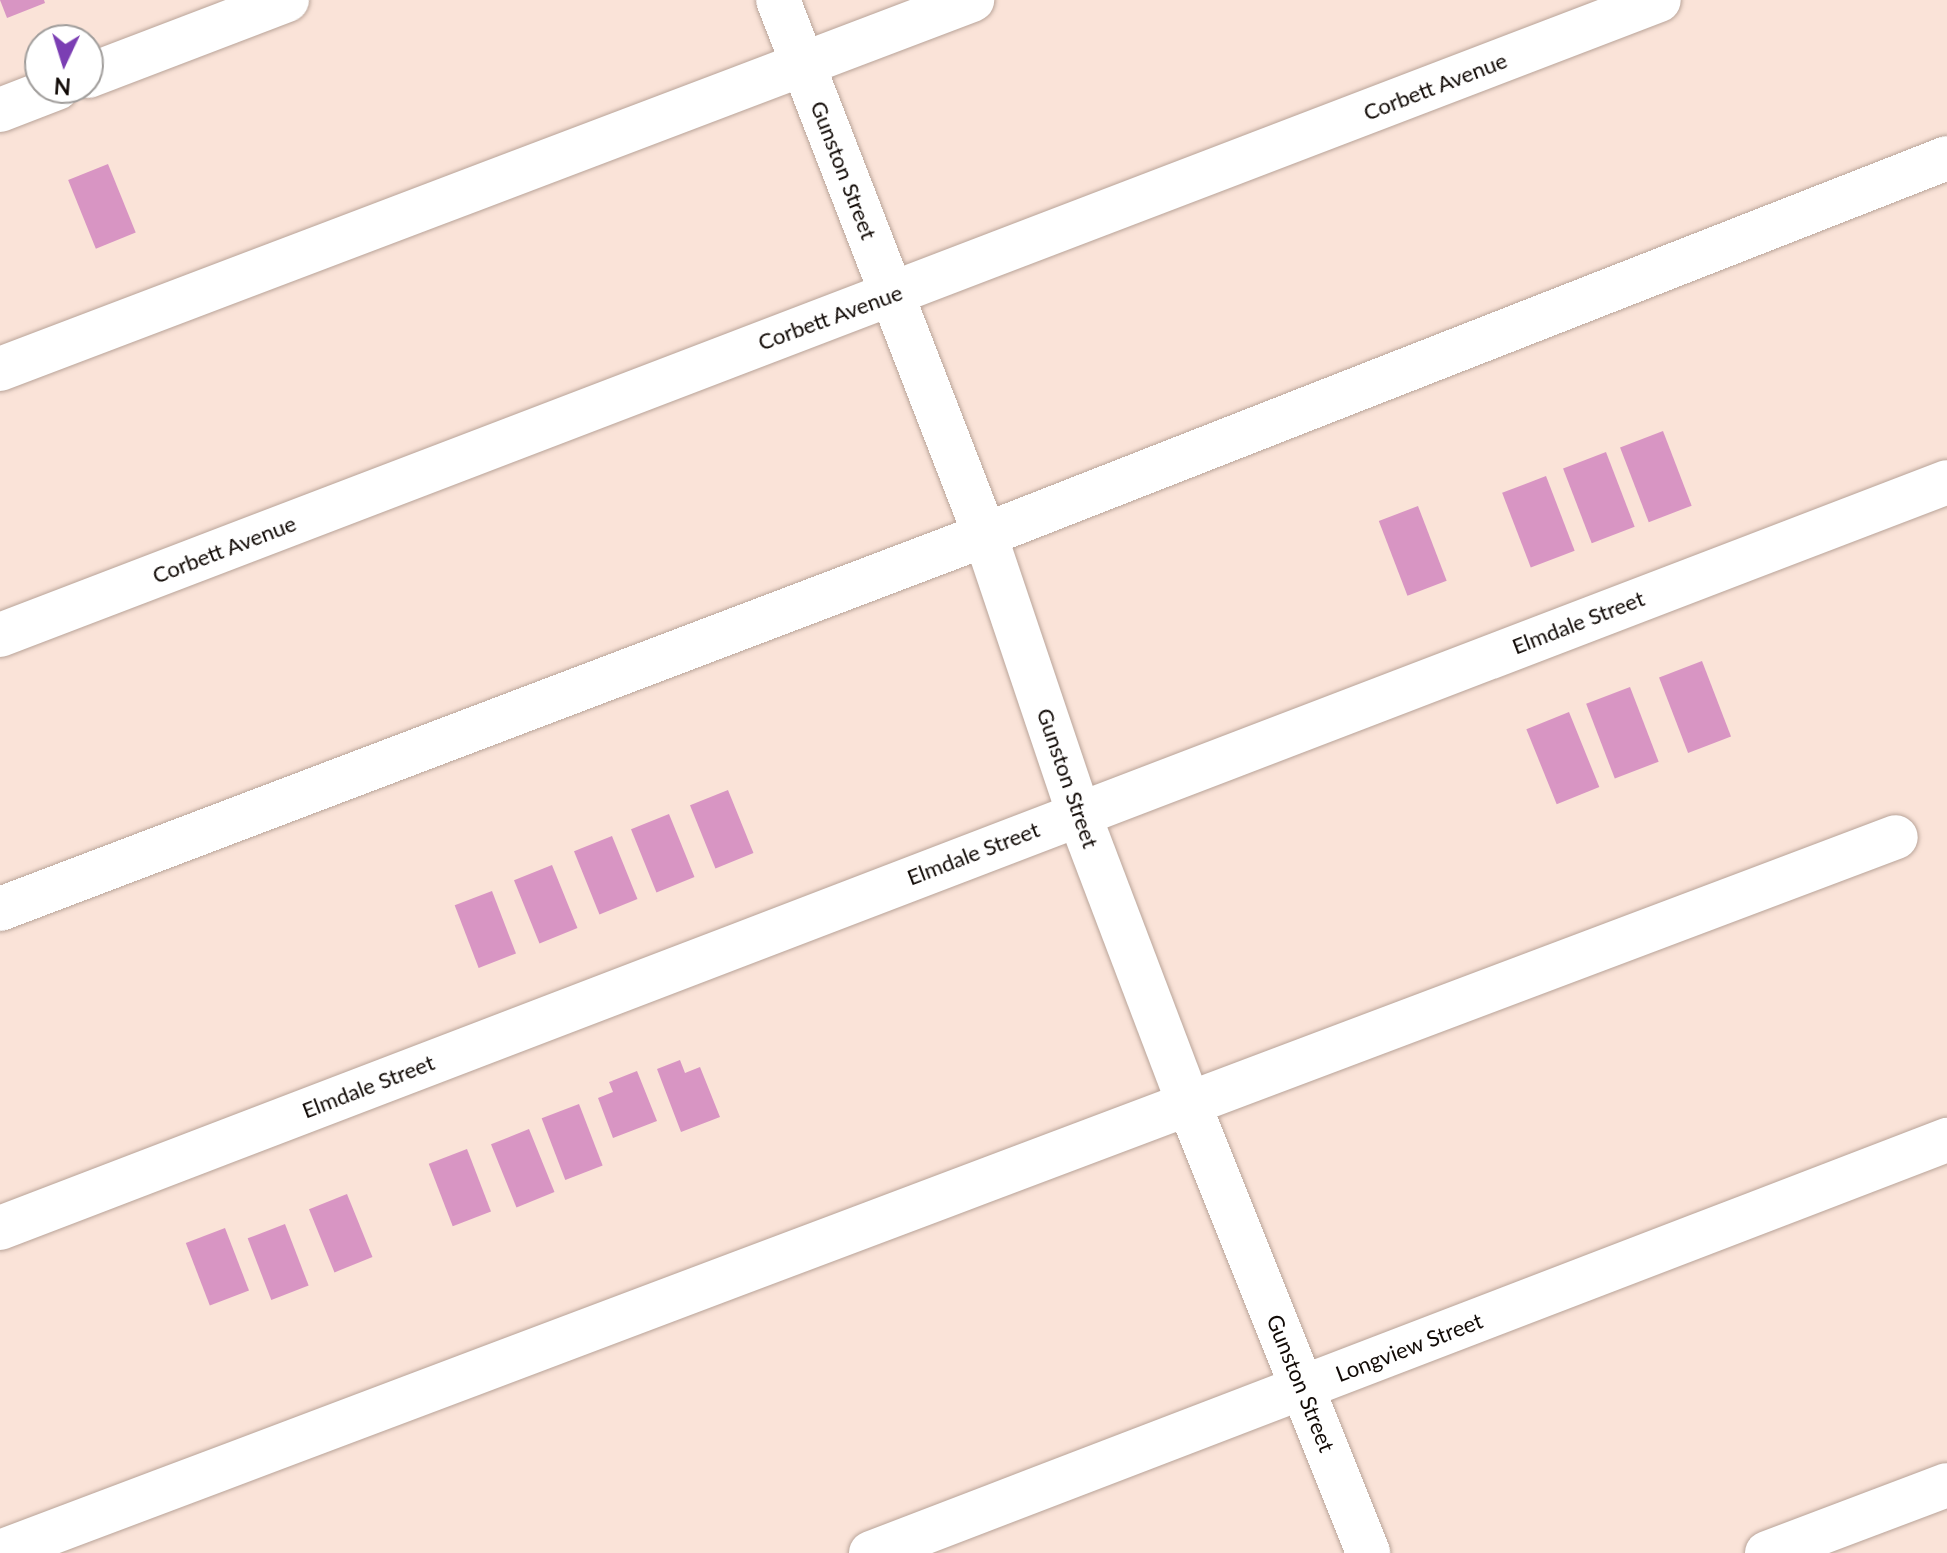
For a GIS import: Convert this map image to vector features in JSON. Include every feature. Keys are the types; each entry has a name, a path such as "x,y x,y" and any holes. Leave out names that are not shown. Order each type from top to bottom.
{"street":[{"path":"104,70 287,0"},
{"name":"Gunston Street","path":"778,0 985,535 1078,812 1190,1107 1368,1553"},
{"path":"0,369 972,0"},
{"name":"Corbett Avenue","path":"0,635 1659,0"},
{"path":"0,110 24,101"},
{"path":"0,909 985,535 1947,158"},
{"name":"Elmdale Street","path":"0,1228 1078,812 1947,482"},
{"path":"0,1552 1190,1107 1896,837"},
{"name":"Longview Street","path":"871,1553 1947,1140"},
{"path":"1767,1553 1947,1485"}],"building":[{"path":"0,0 44,0 45,3 7,18"},
{"path":"108,164 136,233 96,249 68,180"},
{"path":"1663,431 1692,506 1649,522 1620,447"},
{"path":"1606,452 1635,527 1592,543 1563,468"},
{"path":"1546,476 1575,551 1531,568 1502,493"},
{"path":"1418,506 1447,581 1407,596 1379,521"},
{"path":"1702,661 1731,737 1688,753 1659,677"},
{"path":"1630,687 1659,762 1615,779 1586,704"},
{"path":"1569,712 1599,787 1557,804 1526,729"},
{"path":"728,790 753,853 715,868 690,805"},
{"path":"669,814 694,877 656,892 631,829"},
{"path":"612,836 637,899 599,914 574,851"},
{"path":"552,865 577,928 539,943 514,880"},
{"path":"492,891 516,954 479,968 455,905"},
{"path":"680,1060 685,1073 700,1067 720,1117 681,1132 657,1069"},
{"path":"637,1071 657,1121 613,1138 598,1098 613,1092 609,1082"},
{"path":"579,1104 603,1166 565,1180 542,1118"},
{"path":"529,1129 554,1192 516,1207 491,1144"},
{"path":"467,1149 491,1212 453,1226 429,1164"},
{"path":"347,1194 372,1257 334,1272 309,1209"},
{"path":"285,1224 309,1286 271,1300 248,1238"},
{"path":"225,1228 249,1291 210,1306 186,1243"}]}
